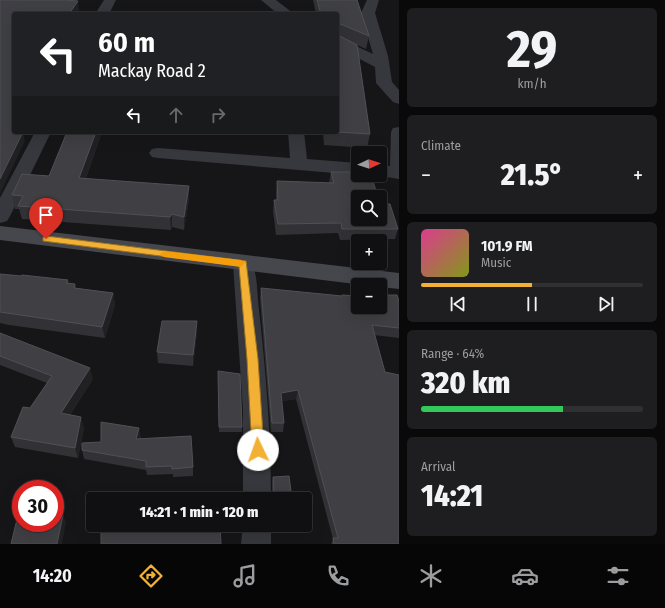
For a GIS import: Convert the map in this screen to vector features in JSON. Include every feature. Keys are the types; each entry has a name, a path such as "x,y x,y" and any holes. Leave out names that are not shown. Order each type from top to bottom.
{"street":[{"path":"103,12 110,0"},
{"path":"267,0 284,12"},
{"path":"372,0 368,13 382,65 384,83 399,99"},
{"path":"339,42 382,65"},
{"path":"387,172 399,173 399,132"},
{"path":"0,216 42,134"},
{"path":"296,134 299,165"},
{"path":"158,153 351,169"},
{"path":"0,233 399,282"},
{"path":"243,264 256,410 257,492"},
{"path":"256,532 256,544"}],"building":[{"path":"0,0 78,1 70,12 12,12 12,134 22,134 0,179"},
{"path":"317,0 357,0 369,36 339,23 339,12 320,12"},
{"path":"339,36 357,45 370,134 339,132"},
{"path":"66,134 95,134 79,178 189,186 184,217 172,214 170,217 18,206 23,196 12,195 22,174 49,176"},
{"path":"331,172 351,172 351,182 373,182 376,190 351,190 351,226 387,226 387,204 390,204 398,229 342,229 341,223 278,224 274,200 278,200 277,181 334,183"},
{"path":"0,274 68,280 66,283 75,284 74,288 113,293 102,327 0,312"},
{"path":"261,288 351,296 351,314 387,314 387,295 397,295 399,301 399,328 372,325 385,372 399,375 399,544 334,544 333,538 338,538 298,390 281,393 284,423 272,423"},
{"path":"162,321 197,321 193,355 157,352"},
{"path":"0,333 90,368 61,413 81,417 75,448 11,437 23,407 30,408 52,376 0,356"},
{"path":"218,371 240,374 242,427 219,427"},
{"path":"101,422 139,428 136,439 191,436 193,467 172,469 172,466 146,467 146,461 82,450 82,443 101,442"},
{"path":"289,476 291,492 274,492 273,477"},
{"path":"14,532 59,532 57,544 11,544"},
{"path":"101,532 220,532 221,544 101,544"}],"slow traffic":[{"path":"164,254 241,263"}],"route":[{"path":"46,239 243,264 252,359 258,450"}]}
